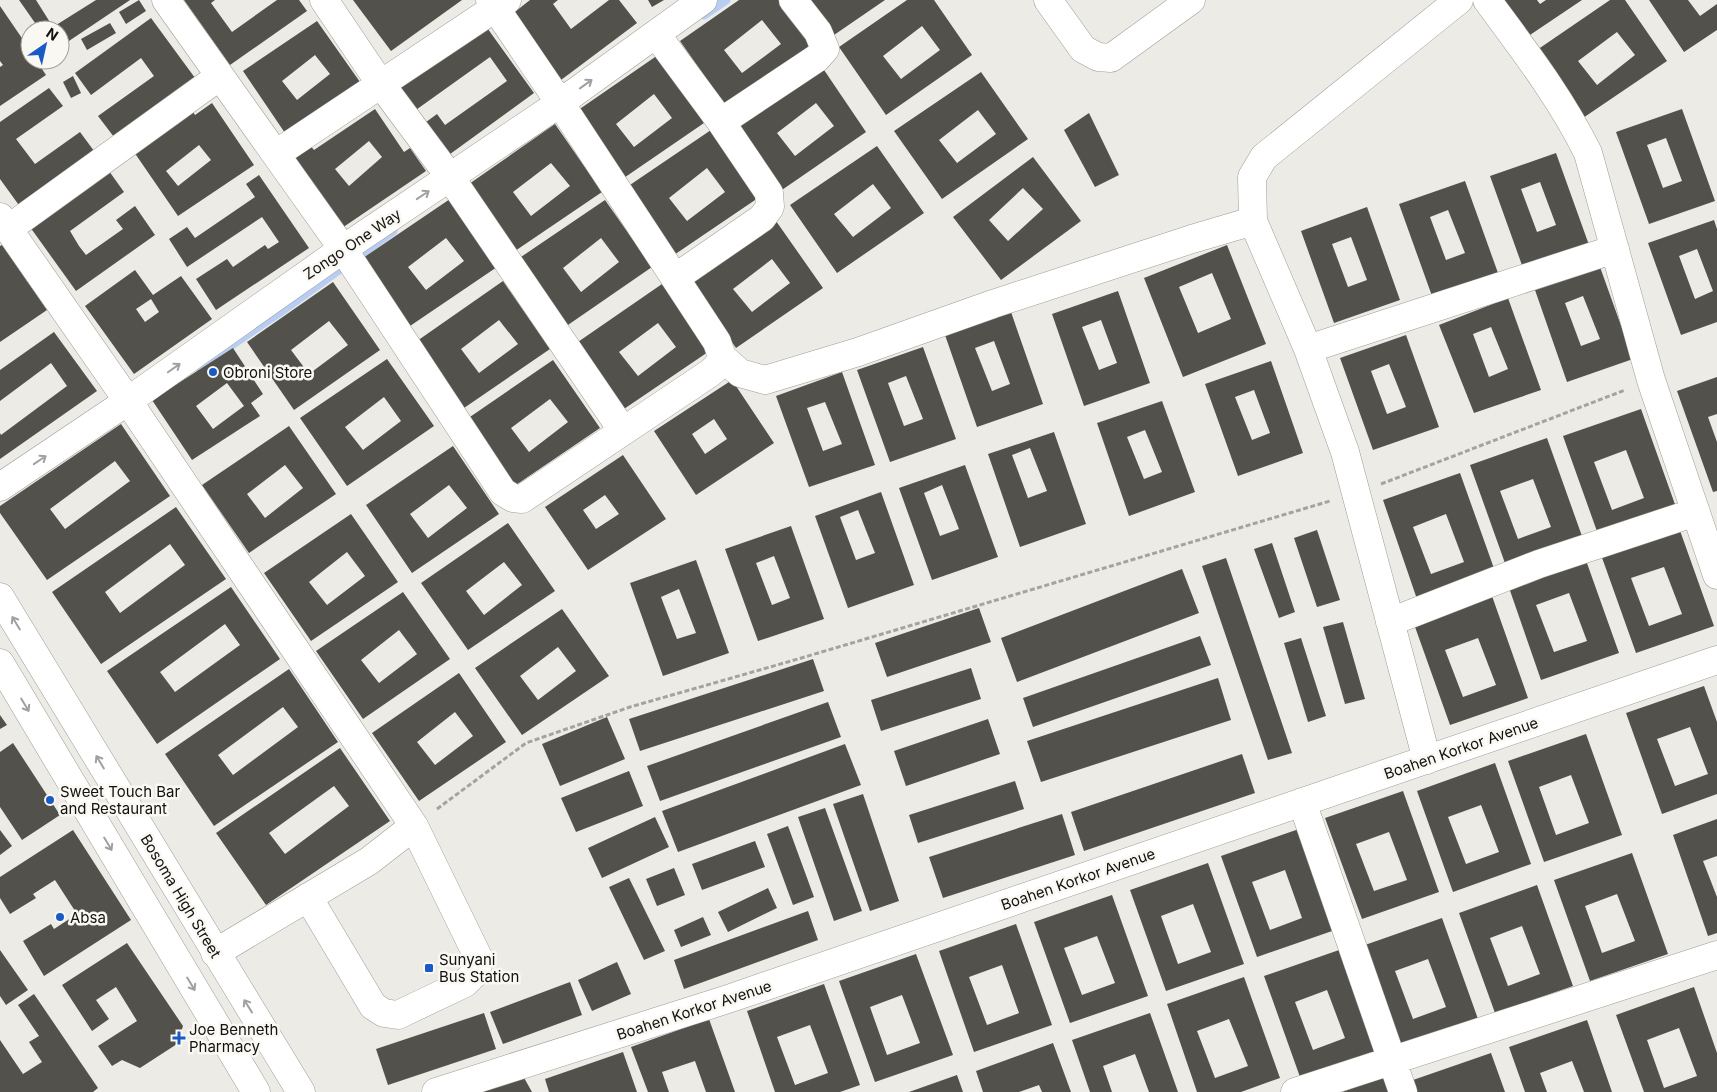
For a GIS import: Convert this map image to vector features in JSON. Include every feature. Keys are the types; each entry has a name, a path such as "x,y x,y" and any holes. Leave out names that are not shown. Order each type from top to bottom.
{"street":[{"path":"166,0 343,249 503,492 513,498 522,499 710,373 717,367 722,357"},
{"path":"324,0 380,84 450,177 623,431"},
{"name":"Zongo One Way","path":"0,487 128,401 343,249 560,103 703,0"},
{"path":"720,122 817,58 824,49 818,32 793,0"},
{"path":"1048,0 1083,49 1098,57 1111,58 1191,0"},
{"path":"1427,760 1346,452 1308,349 1253,221 1252,177 1264,157 1459,0"},
{"path":"1487,0 1533,63 1577,131 1588,153 1651,380 1717,575"},
{"path":"276,154 498,3 560,103 717,342 722,357 740,373 765,380 858,352 993,304 1253,221"},
{"path":"656,34 769,193 770,207 762,218 675,278"},
{"path":"220,76 4,223 128,401 414,826 479,959 478,971 465,983 398,1015 384,1013 373,1006 308,896"},
{"path":"1308,349 1615,249"},
{"path":"1390,622 1539,564 1696,512"},
{"name":"Bosoma High Street","path":"0,598 301,1092"},
{"name":"Boahen Korkor Avenue","path":"436,1092 728,999 1717,660"},
{"path":"0,663 256,1092"},
{"path":"1302,802 1403,1092"},
{"path":"215,953 369,861 414,826"},
{"path":"1295,1092 1717,955"}],"path":[{"path":"414,826 526,743 630,707 798,660 1357,493 1651,380"}],"building":[{"path":"19,0 36,0 49,20 33,20"},
{"path":"96,0 130,0 70,40 70,20 64,20"},
{"path":"139,0 146,11 126,24 119,12"},
{"path":"184,0 215,0 211,3 232,32 277,0 299,0 307,11 230,65"},
{"path":"353,0 462,0 391,51"},
{"path":"530,0 558,0 553,4 571,29 609,0 619,0 637,23 561,80 511,15"},
{"path":"648,0 664,0 652,7"},
{"path":"739,0 779,0 813,49 727,108 680,41","holes":["762,20 781,44 742,73 724,50"]},
{"path":"810,0 885,0 834,35"},
{"path":"907,0 934,0 972,55 886,115 839,47","holes":["922,26 940,50 901,79 883,56"]},
{"path":"1497,0 1537,0 1540,4 1546,0 1582,0 1524,39"},
{"path":"1610,0 1625,0 1667,61 1580,120 1534,52","holes":["1617,32 1635,55 1597,85 1578,61"]},
{"path":"1649,0 1688,0 1700,16 1717,4 1717,30 1684,52"},
{"path":"0,6 20,35 20,70 43,70 46,75 0,106 0,67 3,65 0,61"},
{"path":"151,18 198,82 117,141 98,116 154,76 141,58 91,95 75,73"},
{"path":"317,21 360,82 285,133 243,71","holes":["315,55 330,74 297,100 282,81"]},
{"path":"110,23 116,33 87,50 81,39"},
{"path":"485,25 534,93 446,157 422,125 437,114 445,125 507,81 490,57 413,112 396,89"},
{"path":"658,55 704,123 618,182 571,115","holes":["654,94 672,118 634,147 616,124"]},
{"path":"820,64 866,132 779,192 733,124","holes":["816,103 834,126 795,156 777,133"]},
{"path":"981,72 1028,139 942,199 894,131","holes":["978,110 996,134 957,163 939,140"]},
{"path":"73,76 81,93 71,98 63,82"},
{"path":"49,88 63,106 16,139 35,164 80,132 97,155 21,208 0,179 0,122"},
{"path":"212,103 254,165 178,216 134,152 169,119 175,126 180,122 175,114 189,106 195,115","holes":["199,145 211,160 178,186 166,171"]},
{"path":"375,109 404,152 410,148 426,171 339,230 289,158 309,144 314,150","holes":["369,141 382,157 349,186 335,169"]},
{"path":"1682,109 1715,201 1649,224 1616,132","holes":["1666,138 1682,181 1663,188 1647,145"]},
{"path":"1089,113 1119,175 1095,187 1064,130"},
{"path":"555,124 602,192 515,251 469,184","holes":["551,163 570,186 531,216 513,192"]},
{"path":"711,130 758,198 671,257 624,189","holes":["707,168 725,192 687,221 669,198"]},
{"path":"877,146 924,213 837,273 790,205","holes":["873,184 891,208 853,237 834,214"]},
{"path":"1556,153 1589,245 1523,268 1490,176","holes":["1540,182 1556,225 1537,232 1521,189"]},
{"path":"1033,157 1081,221 1001,280 953,217","holes":["1023,188 1043,209 1008,241 989,220"]},
{"path":"109,171 124,192 70,231 79,246 86,255 123,229 116,220 135,206 155,235 76,291 30,227"},
{"path":"259,175 309,248 216,310 196,279 227,259 233,267 265,245 268,249 279,242 262,217 187,267 169,239 187,227 195,238 255,197 246,184"},
{"path":"1465,181 1498,273 1432,296 1399,204","holes":["1448,210 1465,253 1446,260 1430,217"]},
{"path":"450,199 497,267 410,326 363,258","holes":["446,238 464,261 426,290 408,267"]},
{"path":"605,200 652,267 565,327 518,259","holes":["601,238 619,262 581,292 563,268"]},
{"path":"1367,207 1400,300 1334,323 1301,231","holes":["1351,237 1367,280 1348,287 1332,244"]},
{"path":"1714,220 1717,229 1717,322 1681,335 1648,243","holes":["1697,249 1713,291 1695,299 1679,256"]},
{"path":"776,221 823,288 736,348 689,280","holes":["772,259 790,283 752,312 733,289"]},
{"path":"2,245 47,310 0,342 0,246"},
{"path":"1227,245 1266,344 1183,377 1144,278","holes":["1212,273 1231,319 1198,333 1179,287"]},
{"path":"1600,267 1633,359 1567,382 1535,290","holes":["1583,296 1600,339 1581,346 1565,303"]},
{"path":"135,270 153,295 181,276 212,319 134,374 85,306","holes":["151,299 159,312 145,322 136,309"]},
{"path":"503,281 550,349 464,408 417,341","holes":["499,320 518,344 479,373 461,349"]},
{"path":"333,282 380,350 294,410 247,342","holes":["329,321 348,345 309,374 291,350"]},
{"path":"662,284 708,352 621,411 575,344","holes":["658,323 676,347 638,376 619,352"]},
{"path":"1118,291 1150,383 1084,406 1052,314","holes":["1101,320 1117,363 1099,370 1082,327"]},
{"path":"1508,298 1541,390 1474,413 1439,325","holes":["1491,327 1508,369 1489,377 1473,334"]},
{"path":"1011,312 1043,404 977,427 945,335","holes":["994,341 1010,384 992,391 975,348"]},
{"path":"54,332 97,391 0,459 0,433 1,435 67,386 51,363 0,401 0,370"},
{"path":"1406,335 1439,427 1373,450 1340,358","holes":["1389,364 1406,407 1387,414 1371,371"]},
{"path":"923,347 956,439 890,462 857,370","holes":["906,376 923,419 904,426 888,383"]},
{"path":"233,348 263,394 251,403 260,416 192,460 152,400","holes":["227,383 244,406 213,429 196,406"]},
{"path":"387,359 434,426 347,486 300,418","holes":["384,397 401,421 363,450 345,427"]},
{"path":"553,360 600,428 513,487 467,419","holes":["550,399 568,422 529,452 511,428"]},
{"path":"1271,361 1303,453 1238,476 1205,384","holes":["1254,390 1270,433 1252,440 1235,397"]},
{"path":"842,372 875,465 809,487 776,396","holes":["825,402 842,444 823,451 807,408"]},
{"path":"1717,377 1717,414 1708,417 1717,442 1717,491 1713,492 1677,391"},
{"path":"732,380 774,443 696,495 654,431","holes":["714,419 727,439 705,454 692,434"]},
{"path":"1162,401 1195,492 1129,516 1097,423","holes":["1145,430 1162,472 1144,479 1127,437"]},
{"path":"1641,409 1677,510 1599,537 1563,436","holes":["1626,450 1644,498 1612,510 1594,462"]},
{"path":"121,424 170,496 47,580 0,513 0,506","holes":["115,461 130,481 65,529 50,509"]},
{"path":"289,426 336,494 249,553 202,485","holes":["285,465 303,488 265,518 247,494"]},
{"path":"1054,432 1086,524 1020,547 988,454","holes":["1030,448 1047,491 1028,498 1012,455"]},
{"path":"1547,438 1583,539 1506,566 1470,465","holes":["1533,479 1551,527 1518,539 1500,491"]},
{"path":"453,446 499,514 412,573 366,505","holes":["449,485 467,508 428,538 410,514"]},
{"path":"623,455 666,519 588,570 545,507","holes":["605,495 619,514 596,529 583,510"]},
{"path":"965,465 998,557 932,580 899,488","holes":["942,485 959,529 940,536 924,493"]},
{"path":"1460,473 1496,574 1418,602 1383,500","holes":["1446,514 1464,562 1431,574 1413,527"]},
{"path":"881,492 914,585 848,608 815,516","holes":["858,510 875,553 856,560 840,517"]},
{"path":"176,507 226,579 101,664 52,592","holes":["170,544 185,565 120,613 105,592"]},
{"path":"351,514 398,582 311,641 264,573","holes":["347,552 365,576 327,605 309,582"]},
{"path":"508,523 555,591 468,650 421,583","holes":["504,562 522,585 484,615 466,591"]},
{"path":"1678,525 1714,626 1636,653 1600,552","holes":["1664,567 1682,614 1649,626 1631,578"]},
{"path":"791,526 824,619 758,641 725,549","holes":["774,556 790,598 772,605 756,563"]},
{"path":"1317,530 1340,600 1317,607 1294,538"},
{"path":"1272,543 1295,612 1279,618 1254,549"},
{"path":"1583,552 1619,653 1541,680 1506,579","holes":["1569,593 1587,641 1554,652 1536,605"]},
{"path":"1226,558 1292,753 1268,760 1202,566"},
{"path":"696,560 729,653 663,676 630,583","holes":["679,589 696,633 677,639 661,597"]},
{"path":"1182,569 1199,613 1017,682 1001,638"},
{"path":"231,587 280,659 157,744 107,671","holes":["225,624 240,645 175,692 160,672"]},
{"path":"403,592 450,659 363,719 316,651","holes":["399,630 417,654 379,683 361,660"]},
{"path":"1492,596 1528,698 1450,725 1414,624","holes":["1478,638 1496,685 1463,697 1445,650"]},
{"path":"979,608 991,642 887,677 875,643"},
{"path":"562,609 609,676 522,735 475,668","holes":["558,647 576,671 538,700 520,676"]},
{"path":"1343,622 1365,699 1345,704 1323,627"},
{"path":"1200,636 1211,665 1033,727 1023,698"},
{"path":"1301,638 1326,716 1308,722 1284,643"},
{"path":"813,659 824,691 640,751 629,719"},
{"path":"971,668 981,699 881,731 871,700"},
{"path":"289,669 338,742 214,826 165,754","holes":["283,707 298,727 233,775 218,755"]},
{"path":"459,673 506,742 419,801 372,733","holes":["455,712 473,736 435,765 417,742"]},
{"path":"1218,678 1231,720 1041,782 1027,741"},
{"path":"1704,686 1717,722 1717,794 1662,814 1626,713","holes":["1690,727 1708,774 1675,786 1657,739"]},
{"path":"828,702 841,737 660,801 647,766"},
{"path":"0,715 7,725 0,729"},
{"path":"607,717 625,759 560,786 542,744"},
{"path":"988,719 1000,754 906,786 894,751"},
{"path":"1586,734 1622,835 1544,862 1508,761","holes":["1571,775 1589,823 1556,835 1539,787"]},
{"path":"13,743 60,815 22,840 0,807 0,752"},
{"path":"845,744 861,785 678,852 662,811"},
{"path":"340,748 390,821 266,905 216,833","holes":["334,786 349,806 285,854 269,833"]},
{"path":"1242,754 1255,793 1084,851 1071,812"},
{"path":"1495,763 1531,864 1453,892 1417,791","holes":["1481,805 1499,852 1466,864 1448,817"]},
{"path":"629,771 643,806 576,832 561,798"},
{"path":"1015,781 1024,809 918,843 909,815"},
{"path":"1403,791 1439,892 1362,919 1325,818","holes":["1389,832 1407,880 1374,891 1356,844"]},
{"path":"863,794 899,901 870,911 833,804"},
{"path":"825,808 862,911 834,921 798,817"},
{"path":"1062,814 1075,855 943,898 929,857"},
{"path":"655,817 669,847 602,878 588,848"},
{"path":"1717,819 1717,856 1703,861 1717,897 1717,933 1708,936 1673,835"},
{"path":"788,826 814,897 793,905 767,834"},
{"path":"1299,829 1335,930 1257,957 1221,856","holes":["1285,870 1302,918 1270,930 1252,882"]},
{"path":"0,830 12,846 0,855"},
{"path":"73,830 131,920 44,976 23,941 51,924 54,929 77,914 55,880 33,894 36,898 10,914 0,898 0,877"},
{"path":"755,841 765,867 702,890 692,864"},
{"path":"1632,853 1668,954 1590,981 1554,880","holes":["1617,894 1635,941 1602,953 1585,906"]},
{"path":"1208,863 1244,964 1166,991 1130,890","holes":["1193,904 1211,952 1178,964 1161,916"]},
{"path":"674,868 685,895 657,906 646,879"},
{"path":"629,878 665,951 644,960 609,887"},
{"path":"1537,885 1573,986 1495,1013 1459,913","holes":["1522,926 1540,974 1508,986 1490,938"]},
{"path":"768,888 777,908 728,932 718,912"},
{"path":"1112,895 1148,996 1070,1023 1034,922","holes":["1097,936 1115,983 1082,995 1064,948"]},
{"path":"808,911 818,940 684,989 674,960"},
{"path":"703,917 711,935 681,947 674,930"},
{"path":"1442,918 1478,1019 1401,1046 1365,945","holes":["1428,959 1446,1007 1413,1019 1395,971"]},
{"path":"1016,924 1052,1025 974,1052 939,951","holes":["1002,965 1019,1013 987,1025 969,977"]},
{"path":"127,943 183,1026 177,1044 140,1068 122,1060 112,1066 98,1046 137,1021 116,987 96,1000 109,1019 92,1031 62,985"},
{"path":"1342,949 1378,1050 1300,1077 1264,976","holes":["1327,990 1345,1038 1313,1050 1295,1002"]},
{"path":"0,950 28,990 6,1005 0,996"},
{"path":"916,954 953,1055 875,1082 839,981","holes":["902,995 920,1043 887,1055 870,1007"]},
{"path":"617,962 631,994 592,1011 578,980"},
{"path":"1244,977 1280,1078 1241,1092 1197,1092 1167,1004","holes":["1229,1019 1248,1066 1215,1078 1197,1031"]},
{"path":"570,982 582,1015 503,1044 490,1012"},
{"path":"824,984 860,1085 840,1092 775,1092 747,1011","holes":["810,1025 828,1073 795,1085 777,1037"]},
{"path":"1694,987 1717,1053 1717,1092 1644,1092 1616,1015","holes":["1679,1028 1697,1076 1664,1088 1647,1040"]},
{"path":"34,994 98,1088 93,1092 0,1092 0,1040 23,1074 42,1062 29,1042 39,1036 18,1005"},
{"path":"484,1013 496,1049 388,1085 376,1049"},
{"path":"1150,1013 1178,1092 1149,1092 1135,1054 1103,1066 1112,1092 1090,1092 1072,1040"},
{"path":"709,1019 735,1092 706,1092 695,1061 662,1072 669,1092 648,1092 631,1047"},
{"path":"1587,1020 1612,1092 1584,1092 1572,1061 1540,1073 1547,1092 1525,1092 1509,1047"},
{"path":"1053,1043 1071,1092 1042,1092 1039,1085 1019,1092 983,1092 976,1071"},
{"path":"623,1052 637,1092 549,1092 545,1079"},
{"path":"1491,1053 1505,1092 1417,1092 1413,1080"},
{"path":"518,1067 532,1092 470,1092"},
{"path":"957,1075 963,1092 909,1092"},
{"path":"1386,1076 1391,1092 1342,1092"}],"waterway":[{"path":"704,15 726,0"},
{"path":"199,367 393,231"}],"place":[{"name":"Obroni Store","path":"213,372"},
{"name":"Sweet Touch Bar and Restaurant","path":"50,800"},
{"name":"Absa","path":"60,917"},
{"name":"Sunyani Bus Station","path":"429,968"},
{"name":"Joe Benneth Pharmacy","path":"179,1038"}]}
